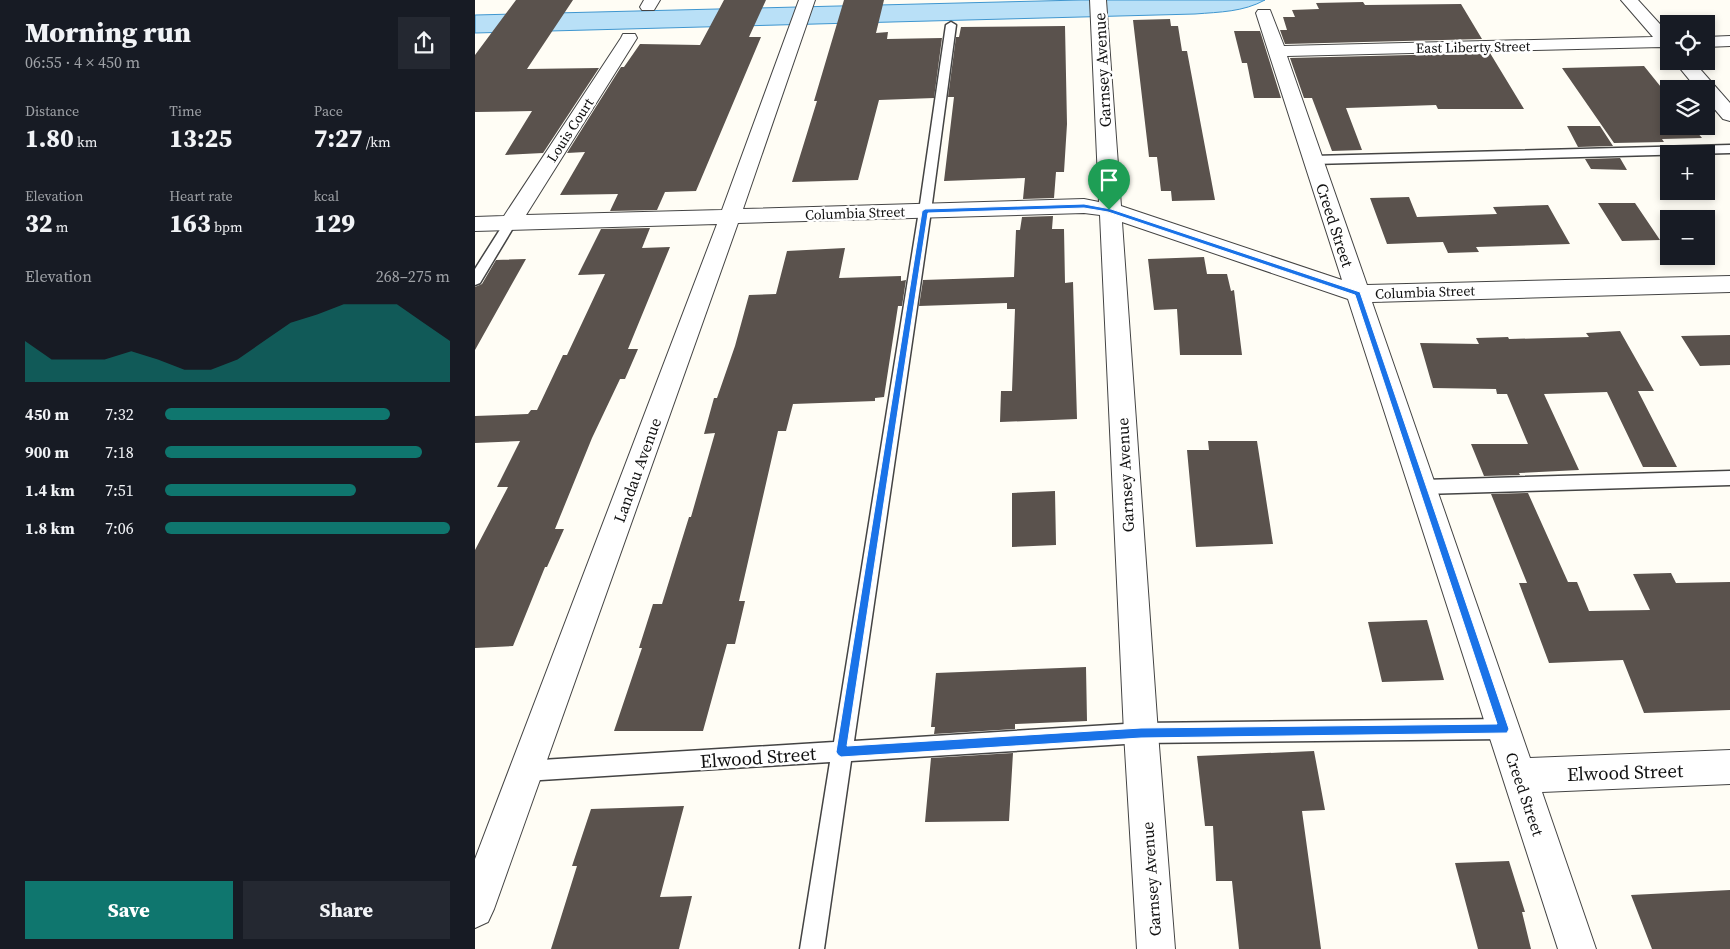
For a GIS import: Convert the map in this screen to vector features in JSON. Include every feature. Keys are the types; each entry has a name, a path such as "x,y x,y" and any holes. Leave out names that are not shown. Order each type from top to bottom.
{"street":[{"path":"1629,0 1660,34"},
{"name":"Landau Avenue","path":"475,909 485,854 525,771 730,217 806,2"},
{"name":"Garnsey Avenue","path":"1098,10 1141,733 1156,949"},
{"name":"Creed Street","path":"1264,13 1577,949"},
{"name":"Louis Court","path":"510,223 629,38"},
{"path":"1715,42 1730,41"},
{"name":"East Liberty Street","path":"1277,51 1660,43"},
{"path":"1691,70 1730,115"},
{"name":"Columbia Street","path":"475,224 1084,206 1109,210 1358,294 1730,284"},
{"name":"Elwood Street","path":"1519,776 1730,767"}],"lane":[{"path":"812,949 925,211 951,25"},
{"path":"1313,160 1730,149"},
{"path":"475,280 510,223"},
{"path":"1423,487 1730,478"},
{"name":"Elwood Street","path":"525,771 1141,733 1504,729"}],"water":[{"path":"1081,0 1265,0 1240,9 1195,14 475,33 475,15"}],"building":[{"path":"516,0 573,0 527,69 599,68 543,153 505,155 532,111 475,112 475,55"},
{"path":"724,0 766,0 749,37 761,37 696,191 665,192 657,210 610,211 618,194 560,195 585,152 567,153 621,67 624,67 640,44 700,45"},
{"path":"844,0 884,0 876,33 888,32 887,39 942,38 934,98 879,100 858,180 792,182 817,101 814,101"},
{"path":"1363,2 1365,5 1461,4 1482,39 1285,44 1280,30 1287,30 1283,17 1295,17 1292,10 1319,9 1316,3"},
{"path":"1170,19 1171,26 1178,26 1182,51 1187,51 1215,200 1172,201 1171,191 1161,191 1157,157 1149,157 1133,20"},
{"path":"1065,26 1067,124 1064,172 1056,172 1054,198 1023,199 1025,178 944,181 954,97 948,97 956,37 959,37 961,27"},
{"path":"1234,31 1260,31 1281,98 1254,98 1247,63 1242,63"},
{"path":"1490,53 1524,109 1438,109 1436,105 1346,108 1362,150 1332,151 1312,98 1304,98 1290,58"},
{"path":"1644,66 1660,86 1660,135 1700,135 1702,138 1662,139 1664,142 1614,143 1562,68"},
{"path":"1567,126 1600,126 1613,146 1578,147"},
{"path":"1620,158 1627,170 1591,169 1585,159"},
{"path":"1409,197 1417,217 1497,214 1493,207 1548,205 1570,244 1476,247 1479,252 1448,253 1443,242 1387,244 1370,198"},
{"path":"1598,203 1635,203 1660,240 1622,241"},
{"path":"1053,216 1052,229 1064,229 1065,283 1073,282 1077,419 1000,422 1001,391 1012,391 1015,309 1007,309 1007,303 919,306 923,280 1014,277 1016,230 1020,230 1022,217"},
{"path":"650,228 642,248 670,247 628,349 638,349 625,379 620,379 592,438 555,529 564,529 547,567 545,567 513,646 475,648 475,550 508,487 497,487 520,441 475,443 475,416 528,414 531,410 537,410 563,355 567,355 605,274 578,275 601,229"},
{"path":"845,248 839,278 901,276 901,281 906,280 902,306 898,306 884,397 875,398 875,401 793,404 786,431 778,431 739,601 745,601 735,644 727,644 703,731 614,731 642,648 639,648 653,604 662,604 689,517 691,517 715,433 704,434 714,398 717,398 735,346 749,295 776,294 787,251"},
{"path":"1204,257 1207,274 1227,274 1231,291 1234,290 1242,355 1180,355 1177,309 1154,310 1148,259"},
{"path":"526,259 475,350 475,287 482,284 496,260"},
{"path":"1620,331 1654,391 1638,391 1677,467 1643,467 1607,392 1544,394 1579,470 1484,476 1471,444 1528,444 1507,394 1497,394 1496,389 1433,388 1420,343 1479,344 1476,338 1589,337 1586,333"},
{"path":"1730,335 1730,365 1700,366 1681,336"},
{"path":"1208,441 1257,441 1273,544 1196,547 1187,450 1209,450"},
{"path":"1055,491 1056,545 1012,547 1012,493"},
{"path":"1528,493 1568,582 1577,582 1589,611 1650,610 1633,574 1671,573 1676,583 1730,582 1730,710 1644,713 1623,660 1549,663 1519,583 1527,583 1491,494"},
{"path":"1427,620 1444,680 1382,682 1368,622"},
{"path":"1086,667 1087,721 1015,724 1015,729 934,734 935,727 931,727 936,673"},
{"path":"1314,751 1325,810 1302,811 1321,949 1239,949 1232,881 1216,881 1213,826 1205,826 1197,756"},
{"path":"1013,753 1009,821 925,822 931,758"},
{"path":"684,806 660,897 692,896 679,949 551,949 577,866 572,866 591,809"},
{"path":"1509,861 1525,912 1522,912 1531,949 1478,949 1455,863"},
{"path":"1730,890 1730,949 1652,949 1631,895"}],"route":[{"path":"1084,206 1109,210 1358,294 1504,729 1141,733 841,752 925,211 1084,206"}]}
